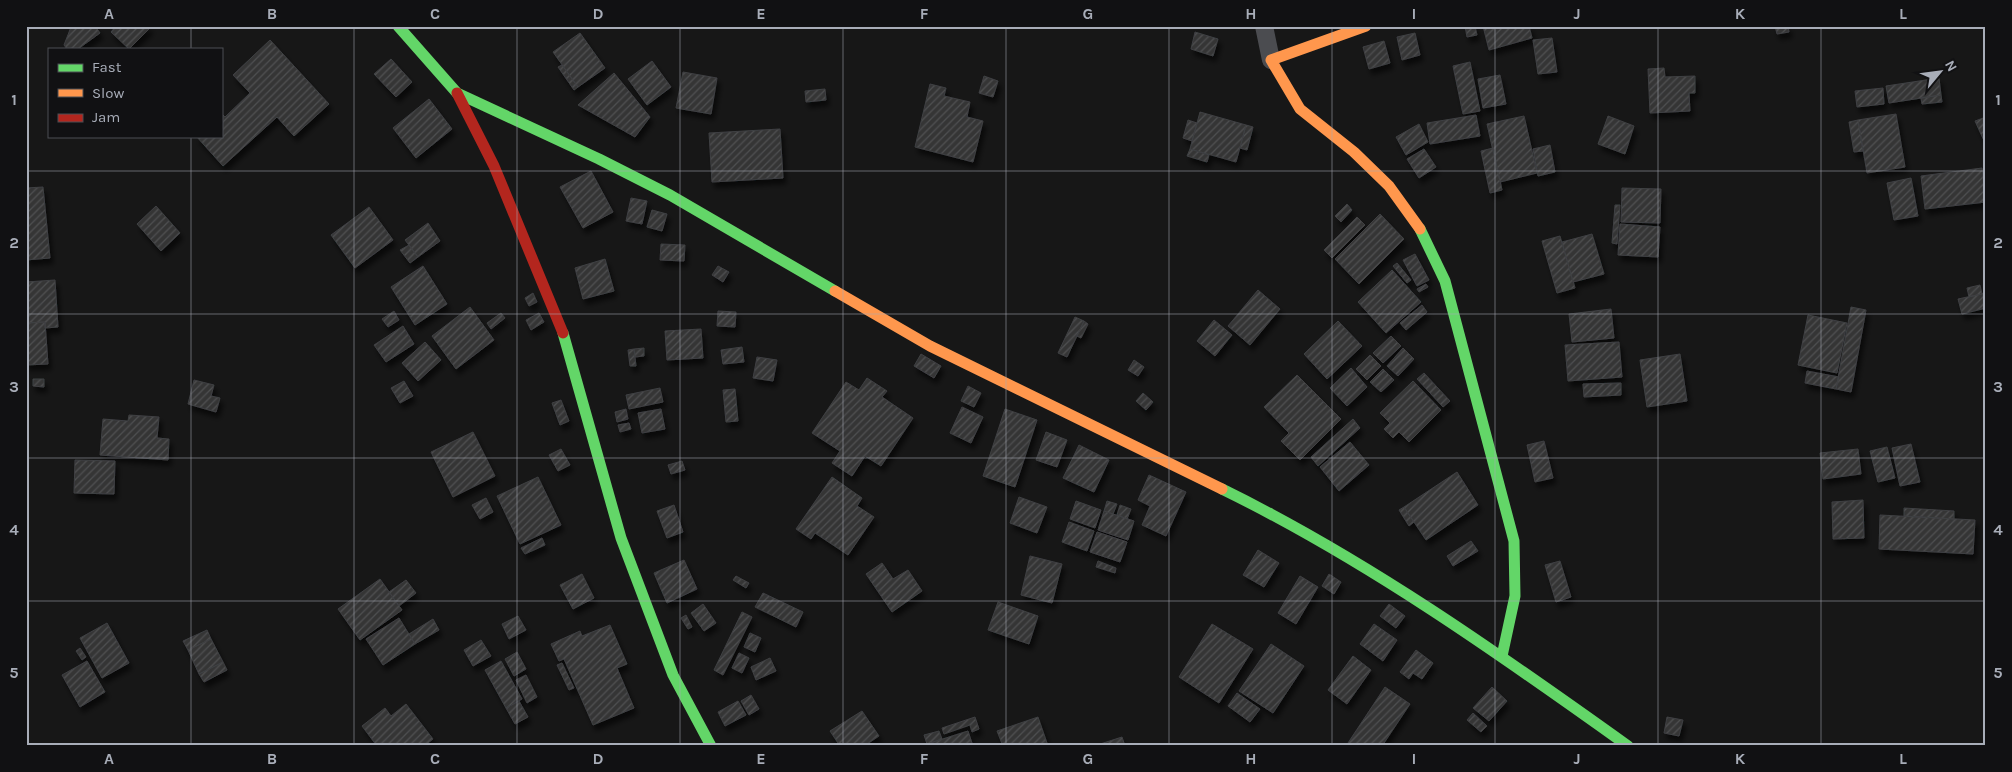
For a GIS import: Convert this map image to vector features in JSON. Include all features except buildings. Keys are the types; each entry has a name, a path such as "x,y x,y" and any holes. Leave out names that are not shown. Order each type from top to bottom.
{"street":[{"path":"398,26 457,93 494,166 562,331 621,538 673,675 711,746"},
{"path":"1264,26 1271,60 1300,109 1354,152 1389,186 1418,225 1445,281 1514,541 1515,596 1502,656"},
{"path":"1271,60 1366,26"},
{"path":"457,93 599,159 670,195 930,346 1234,495 1343,556 1502,656 1628,746"}],"traffic: fast":[{"path":"398,26 457,93 599,159 670,195 835,291"},
{"path":"1420,229 1445,281 1514,541 1515,596 1502,656"},
{"path":"563,333 621,538 673,675 711,746"},
{"path":"1222,489 1275,516 1430,609 1530,676 1628,746"}],"traffic: slow":[{"path":"1366,26 1271,60 1300,109 1354,152 1389,186 1420,229"},
{"path":"835,291 930,346 1222,489"}],"traffic: jam":[{"path":"457,93 494,166 563,333"}]}
